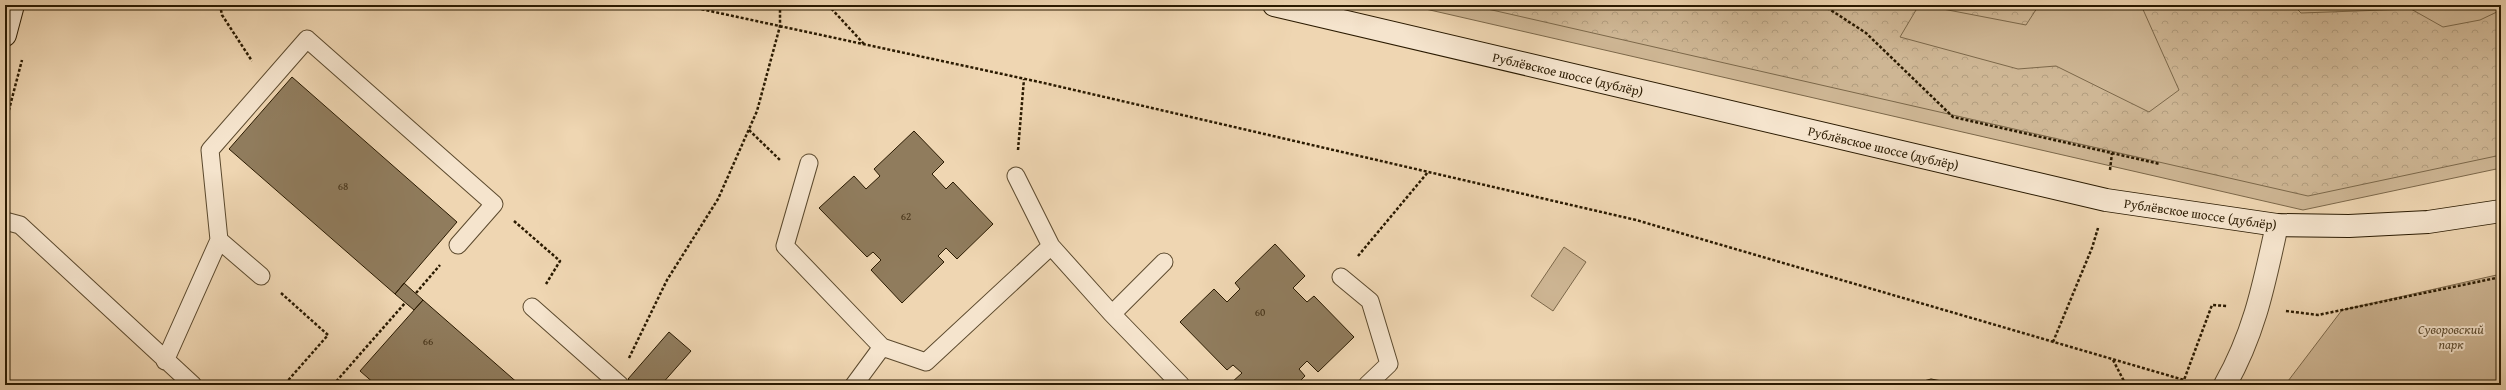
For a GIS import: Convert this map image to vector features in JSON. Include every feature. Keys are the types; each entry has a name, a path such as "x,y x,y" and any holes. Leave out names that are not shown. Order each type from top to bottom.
{"street":[{"path":"5,35 13,5"},
{"name":"Рублёвское шоссе (дублёр)","path":"1274,5 2106,200 2277,225 2349,226 2428,222 2501,211"},
{"path":"2225,385 2240,358 2259,308 2277,225"}],"lane":[{"path":"164,361 219,240 210,150 307,39 494,204 458,245"},
{"path":"809,163 785,246 882,347 926,362 1051,246"},
{"path":"1016,176 1051,246 1112,314 1181,385"},
{"path":"5,221 20,226 164,361 193,385"},
{"path":"219,240 261,276"},
{"path":"1112,314 1164,262"},
{"path":"1341,276 1370,301 1389,364 1367,385"},
{"path":"532,307 619,384"},
{"path":"854,385 882,347"}],"path":[{"path":"220,5 222,15 267,84"},
{"path":"682,5 1024,79 1636,220 2184,380 2212,305 2259,308 2318,315 2501,277"},
{"path":"619,384 667,280 718,198 749,130 757,111 780,26 780,5"},
{"path":"828,5 864,44"},
{"path":"1823,5 1866,34 1953,117 2160,164"},
{"path":"5,125 22,57"},
{"path":"1016,176 1024,79"},
{"path":"749,130 803,181"},
{"path":"2053,342 2092,248 2106,200 2112,153"},
{"path":"1341,276 1428,172"},
{"path":"494,204 560,261"},
{"path":"416,293 458,245"},
{"path":"261,276 328,335 284,385"},
{"path":"333,385 405,303"},
{"path":"2113,360 2126,385"}],"green space":[{"path":"1408,5 2501,5 2501,168 2303,210"},
{"path":"1470,5 1919,5 1900,37 2018,69 2056,66 2149,112 2179,90 2141,5 2293,5 2301,13 2411,9 2443,27 2480,20 2501,10 2501,155 2308,196"},
{"path":"1922,5 2039,5 2026,25"},
{"path":"1564,247 1586,262 1553,311 1531,296"},
{"name":"Суворовский парк","path":"2501,274 2501,385 2285,385 2342,310"}],"building":[{"path":"292,77 457,222 395,294 229,149"},
{"path":"914,131 944,162 932,174 946,189 953,182 993,224 957,259 946,248 938,256 944,262 902,303 871,270 881,260 873,252 867,257 819,208 854,176 866,189 880,176 874,169"},
{"path":"1275,244 1305,276 1293,288 1307,302 1314,296 1354,337 1318,372 1307,361 1299,369 1305,376 1296,385 1233,385 1231,383 1242,373 1233,365 1227,370 1180,322 1214,289 1227,302 1240,289 1235,283"},
{"path":"404,283 423,300 414,310 395,294"},
{"path":"423,300 520,385 376,385 360,371"},
{"path":"669,332 691,351 661,385 635,385 628,379"},
{"path":"1931,379 1958,384 1961,385 1909,385"}]}
